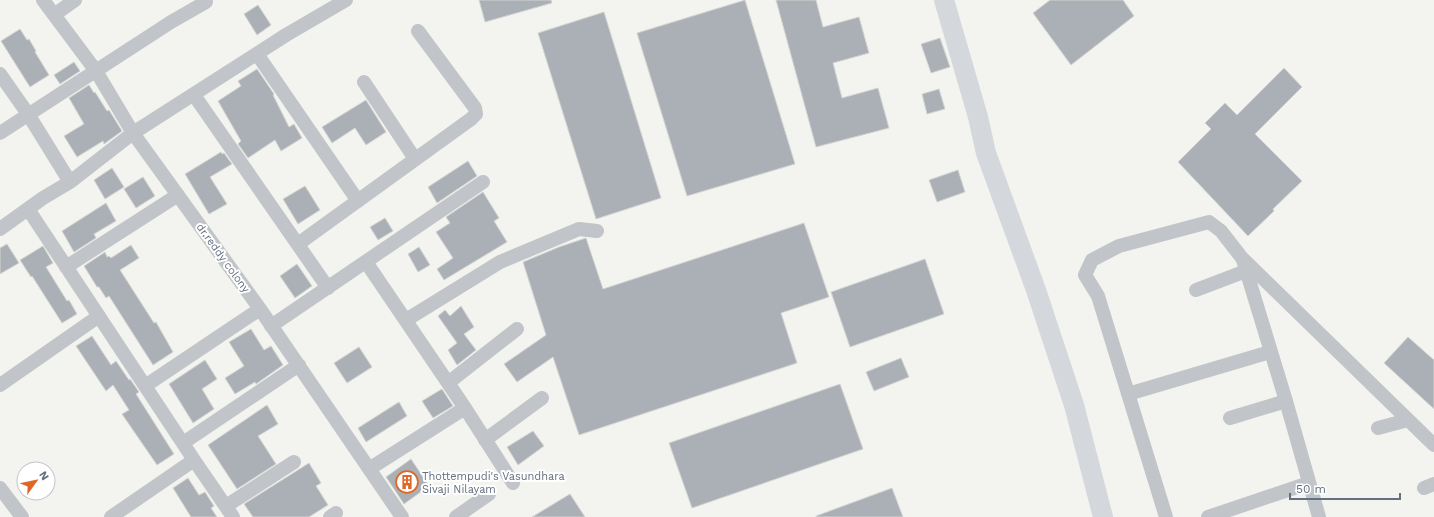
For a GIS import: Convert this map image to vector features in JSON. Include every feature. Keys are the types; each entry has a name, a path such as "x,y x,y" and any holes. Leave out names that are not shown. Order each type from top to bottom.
{"street":[{"name":"dr.reddy colony","path":"43,0 96,71 133,133 260,309 402,517"},
{"path":"54,15 75,0"},
{"path":"0,229 43,198 70,182 133,133 286,35 346,0"},
{"path":"944,0 978,117 986,153 1036,290 1074,405 1104,517"},
{"path":"0,133 171,22 206,2"},
{"path":"298,244 471,120 476,114 475,108 418,31"},
{"path":"257,54 358,201"},
{"path":"0,74 28,114 70,182"},
{"path":"364,82 415,159"},
{"path":"194,95 328,288"},
{"path":"271,326 483,182"},
{"path":"66,267 178,195"},
{"path":"28,209 183,444 230,512 294,462"},
{"path":"1166,517 1098,296 1085,274 1092,260 1119,246 1209,222 1221,231 1244,264 1434,445"},
{"path":"406,320 500,262 579,229 598,231"},
{"path":"366,262 465,408 513,483"},
{"path":"1196,290 1244,264"},
{"path":"1244,264 1286,401 1319,517"},
{"path":"145,386 260,309"},
{"path":"0,385 99,316"},
{"path":"448,383 517,329"},
{"path":"1128,394 1270,352"},
{"path":"183,444 299,365"},
{"path":"486,440 542,398"},
{"path":"1230,418 1286,401"},
{"path":"369,468 465,408"},
{"path":"1378,428 1408,420"},
{"path":"111,517 194,460"},
{"path":"1208,517 1309,482"},
{"path":"0,488 22,517"},
{"path":"456,517 489,494"}],"building":[{"path":"479,0 551,0 552,3 485,22"},
{"path":"745,0 795,164 687,196 637,33"},
{"path":"776,0 816,0 823,27 859,17 869,53 833,63 842,98 878,88 889,128 816,147"},
{"path":"1050,0 1123,0 1134,16 1071,65 1033,13"},
{"path":"258,5 271,25 257,35 244,14"},
{"path":"604,12 661,198 596,219 538,33"},
{"path":"20,29 27,40 29,39 49,75 30,87 1,41"},
{"path":"940,38 950,67 931,73 921,44"},
{"path":"74,62 80,71 60,84 54,75"},
{"path":"1284,68 1302,87 1255,134 1302,181 1248,236 1178,162 1211,129 1205,123 1225,103 1237,115"},
{"path":"257,69 274,94 273,95 289,127 294,124 302,138 281,151 275,140 248,158 238,144 241,141 218,101 241,86 238,81"},
{"path":"89,85 107,111 109,110 122,131 104,144 103,141 77,157 64,136 84,124 69,98"},
{"path":"939,89 945,109 927,114 922,94"},
{"path":"366,100 386,132 366,145 355,128 332,143 322,127"},
{"path":"221,152 222,154 224,153 232,164 210,177 227,204 209,214 185,174"},
{"path":"468,161 477,176 437,203 428,187"},
{"path":"112,168 124,187 105,199 94,180"},
{"path":"958,170 965,192 937,202 929,180"},
{"path":"143,177 155,196 136,208 124,189"},
{"path":"305,186 320,210 298,224 283,199"},
{"path":"483,192 499,218 494,221 507,242 444,280 437,269 453,258 436,232 450,223 446,217"},
{"path":"106,203 116,221 94,234 96,238 74,252 62,231"},
{"path":"385,218 393,231 378,240 370,227"},
{"path":"804,223 829,297 781,313 797,363 579,435 553,357 517,382 504,364 546,335 523,262 559,247 586,238 603,289"},
{"path":"7,244 19,263 0,274 0,248"},
{"path":"131,245 139,258 120,270 154,323 156,322 173,352 153,365 109,296 106,298 84,266 105,252 107,257 109,256 111,258"},
{"path":"43,246 53,263 46,267 77,314 62,323 20,260"},
{"path":"419,247 430,265 418,272 408,254"},
{"path":"925,259 944,314 850,347 831,292"},
{"path":"297,264 312,286 295,298 280,276"},
{"path":"461,306 474,327 464,334 476,350 457,365 448,350 457,343 438,316 445,310 450,316"},
{"path":"251,329 264,350 271,346 283,365 256,384 255,382 235,394 225,378 244,366 229,342"},
{"path":"92,336 111,365 116,361 129,380 130,379 139,392 136,394 174,454 157,465 122,414 129,410 113,385 106,391 76,346"},
{"path":"1408,337 1434,360 1434,409 1384,363"},
{"path":"359,347 372,367 347,383 334,363"},
{"path":"901,358 909,377 874,391 866,372"},
{"path":"205,360 217,379 202,389 214,409 193,423 169,384"},
{"path":"840,384 863,449 692,508 669,443"},
{"path":"442,389 453,406 433,418 422,401"},
{"path":"399,402 407,416 366,442 358,428"},
{"path":"267,405 278,424 258,436 276,464 237,489 208,445"},
{"path":"533,431 544,446 518,465 507,447"},
{"name":"Thottempudi's Vasundhara Sivaji Nilayam","path":"411,459 429,486 404,504 386,477"},
{"path":"309,463 321,483 316,486 328,505 309,517 253,517 244,504"},
{"path":"188,478 199,495 205,492 214,506 211,508 217,517 191,517 173,488"},
{"path":"892,488 903,517 816,517 816,516"},
{"path":"570,494 585,517 532,517"}],"place":[{"name":"Thottempudi's Vasundhara Sivaji Nilayam","path":"407,482"}]}
